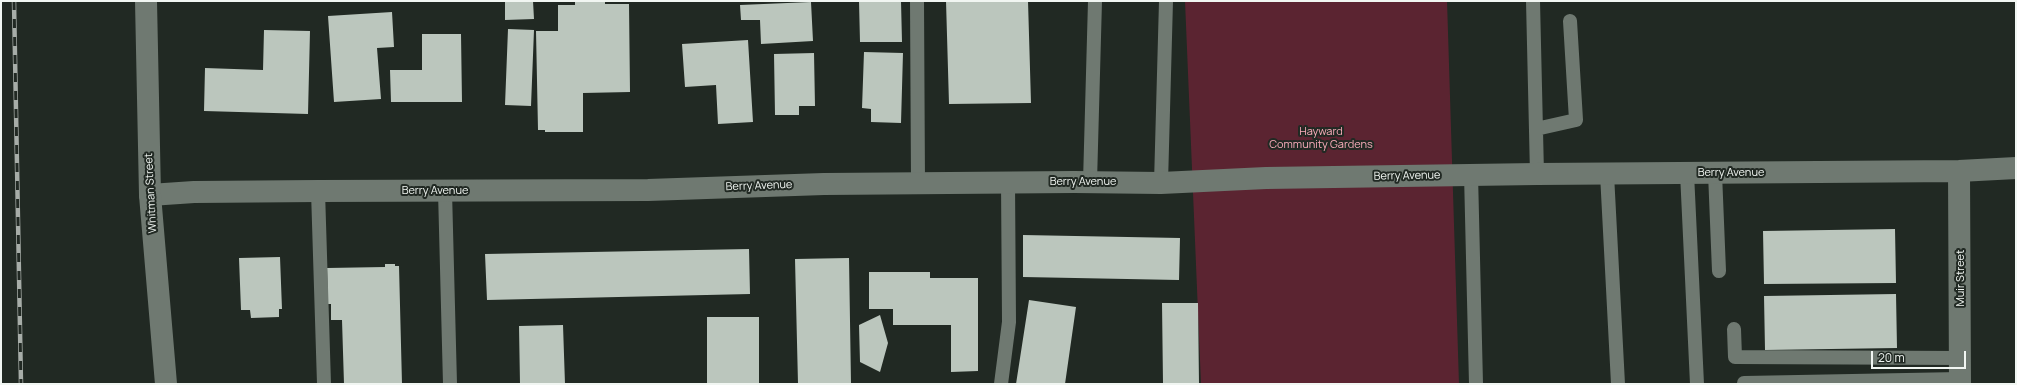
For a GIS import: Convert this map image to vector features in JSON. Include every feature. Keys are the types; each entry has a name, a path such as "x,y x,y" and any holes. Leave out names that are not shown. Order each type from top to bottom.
{"street":[{"name":"Whitman Street","path":"146,1 150,195 166,384"},
{"name":"Berry Avenue","path":"150,195 194,192 318,190 648,190 918,183 1161,183 1266,178 1471,174 1959,171 2016,168"},
{"name":"Muir Street","path":"1959,171 1960,382"}],"lane":[{"path":"917,1 918,183"},
{"path":"1090,182 1095,1"},
{"path":"1161,183 1166,1"},
{"path":"1533,1 1537,174"},
{"path":"1536,129 1576,120 1570,21"},
{"path":"1687,173 1697,384"},
{"path":"1716,173 1720,272"},
{"path":"1471,174 1476,384"},
{"path":"1607,174 1618,384"},
{"path":"1001,384 1009,322 1008,182"},
{"path":"318,190 324,384"},
{"path":"445,191 450,384"},
{"path":"1734,329 1735,357 1960,358"},
{"path":"1744,384 1744,382 1960,382"}],"green space":[{"name":"Hayward Community Gardens","path":"1185,1 1447,1 1459,384 1201,384"}],"building":[{"path":"505,1 533,1 534,19 505,20"},
{"path":"575,1 605,1 605,4 629,4 630,92 583,93 583,132 545,132 545,130 538,130 536,31 558,31 558,5 575,5"},
{"path":"859,1 901,1 902,42 860,42"},
{"path":"946,1 1028,1 1031,103 949,104"},
{"path":"811,2 813,41 761,44 760,20 741,20 740,5"},
{"path":"392,12 394,47 377,48 381,99 334,102 328,16"},
{"path":"508,29 534,30 531,106 505,105"},
{"path":"264,30 310,31 308,114 204,111 205,68 263,70"},
{"path":"422,34 461,34 462,102 391,102 390,70 422,70"},
{"path":"748,40 753,122 718,124 716,85 685,87 682,44"},
{"path":"864,52 903,53 901,123 871,122 871,109 862,108"},
{"path":"814,53 815,106 799,106 799,115 775,115 774,54"},
{"path":"1895,229 1896,283 1764,284 1763,231"},
{"path":"1023,235 1180,238 1179,280 1023,277"},
{"path":"749,249 750,294 487,300 485,254"},
{"path":"280,257 282,309 279,309 279,317 251,318 250,310 241,310 239,258"},
{"path":"849,258 851,384 798,384 795,259"},
{"path":"385,264 395,264 395,266 399,266 402,384 344,384 342,320 331,320 331,304 328,304 327,268 385,267"},
{"path":"869,272 930,272 930,278 978,278 978,371 951,372 951,325 893,325 893,309 869,309"},
{"path":"1896,294 1897,348 1765,350 1764,296"},
{"path":"1029,300 1076,307 1065,384 1016,384"},
{"path":"1162,303 1198,303 1199,384 1163,384"},
{"path":"880,315 888,343 880,372 860,362 859,325"},
{"path":"707,317 759,317 759,384 707,384"},
{"path":"563,325 565,384 520,384 519,326"}],"railway":[{"path":"14,1 21,384"}]}
